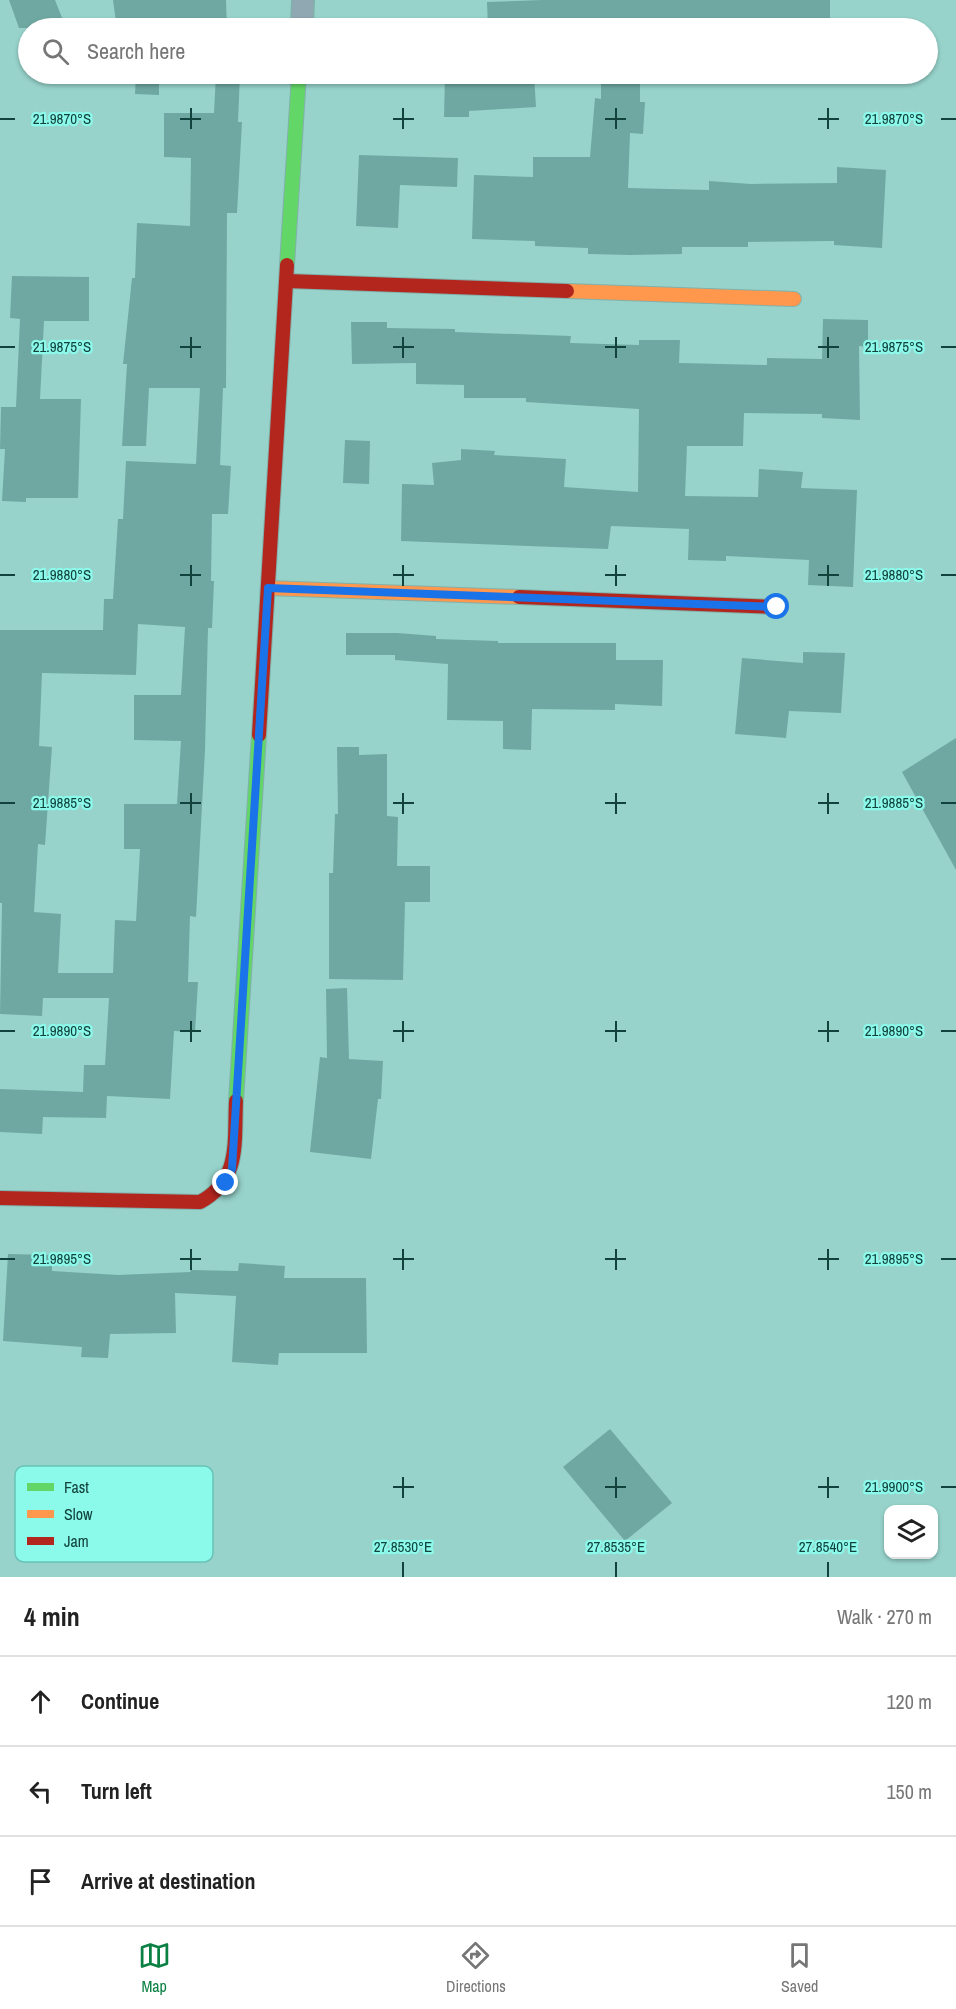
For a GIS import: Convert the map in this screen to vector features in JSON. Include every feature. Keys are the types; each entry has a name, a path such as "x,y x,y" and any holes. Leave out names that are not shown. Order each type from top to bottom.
{"street":[{"path":"302,18 303,0"},
{"path":"0,1198 200,1202 216,1194 226,1183 232,1169 298,84"},
{"path":"287,281 794,299"},
{"path":"268,588 777,607"}],"building":[{"path":"9,0 55,0 62,18 18,18 18,25"},
{"path":"113,0 226,0 227,18 115,18"},
{"path":"830,0 830,18 488,18 487,2"},
{"path":"136,84 159,84 159,95 135,94"},
{"path":"215,84 240,84 238,122 242,122 237,213 227,213 226,388 223,388 220,465 231,466 228,514 212,514 211,581 214,581 212,628 208,628 205,750 196,917 190,916 188,982 198,982 195,1032 174,1031 170,1099 107,1096 106,1118 43,1117 42,1134 0,1132 0,1089 83,1092 84,1065 105,1065 109,998 43,998 42,1016 0,1014 2,903 0,903 0,630 103,630 104,599 113,599 118,519 123,519 126,461 196,464 200,388 149,388 146,446 122,446 127,364 123,364 132,278 135,278 137,223 190,226 191,158 164,157 164,113 214,113","holes":["138,624 185,627 181,695 134,695 134,740 181,741 177,804 124,804 124,849 140,849 136,921 115,920 113,973 58,973 61,914 34,912 38,844 45,845 52,747 39,746 42,673 136,675"]},
{"path":"445,84 535,84 536,107 469,111 469,117 444,117"},
{"path":"601,84 640,84 640,102 645,102 643,134 630,133 628,188 709,190 709,181 751,184 837,183 837,167 886,170 882,248 834,245 834,241 748,242 748,247 682,247 682,254 630,255 588,254 588,248 535,246 535,241 472,239 474,175 533,177 533,157 590,157 595,98 601,99"},
{"path":"359,155 458,158 457,187 400,185 398,228 356,226"},
{"path":"12,276 89,277 89,321 44,321 40,399 81,399 78,498 26,498 26,502 2,501 5,449 0,449 1,407 16,407 20,319 10,318"},
{"path":"823,319 868,320 868,347 859,346 860,420 822,418 822,414 744,413 743,446 687,446 685,496 758,497 759,469 803,472 801,488 857,490 853,587 808,585 809,560 726,556 726,561 688,560 689,529 611,526 608,549 401,541 402,484 434,485 432,463 461,460 461,449 495,451 494,455 566,459 564,487 638,492 639,409 526,402 526,398 464,398 464,385 416,384 416,363 352,364 351,322 387,322 387,328 455,329 455,332 571,336 570,343 639,345 639,340 680,340 679,363 767,365 767,358 822,359"},
{"path":"345,440 370,441 369,484 343,483"},
{"path":"346,633 397,633 436,636 436,639 498,641 498,643 616,643 616,660 663,660 662,706 615,704 615,710 532,709 531,750 503,749 503,721 447,720 448,664 395,660 395,655 346,655"},
{"path":"803,652 845,653 841,713 789,711 786,738 735,734 742,658 803,663"},
{"path":"956,738 956,870 902,772"},
{"path":"337,747 359,747 359,755 387,754 387,816 398,817 397,866 430,866 430,902 405,902 403,980 329,979 329,873 333,873 335,814 338,814"},
{"path":"347,988 349,1059 383,1061 381,1099 378,1099 371,1159 310,1152 320,1057 327,1058 326,989"},
{"path":"8,1254 52,1255 52,1271 118,1275 190,1272 191,1270 238,1271 239,1263 285,1266 284,1278 366,1278 367,1353 279,1353 278,1365 232,1362 236,1296 175,1293 176,1333 110,1334 108,1358 81,1357 82,1347 3,1341"},
{"path":"610,1429 672,1503 625,1541 563,1467"}],"traffic: fast":[{"path":"287,265 298,84"},
{"path":"236,1101 259,735"}],"traffic: slow":[{"path":"567,291 794,299"},
{"path":"268,588 519,597"}],"traffic: jam":[{"path":"259,735 287,265"},
{"path":"287,281 567,291"},
{"path":"519,597 777,607"},
{"path":"0,1198 200,1202 223,1183 229,1171 235,1145 236,1101"}],"route":[{"path":"226,1183 232,1169 268,588 777,607"}]}
